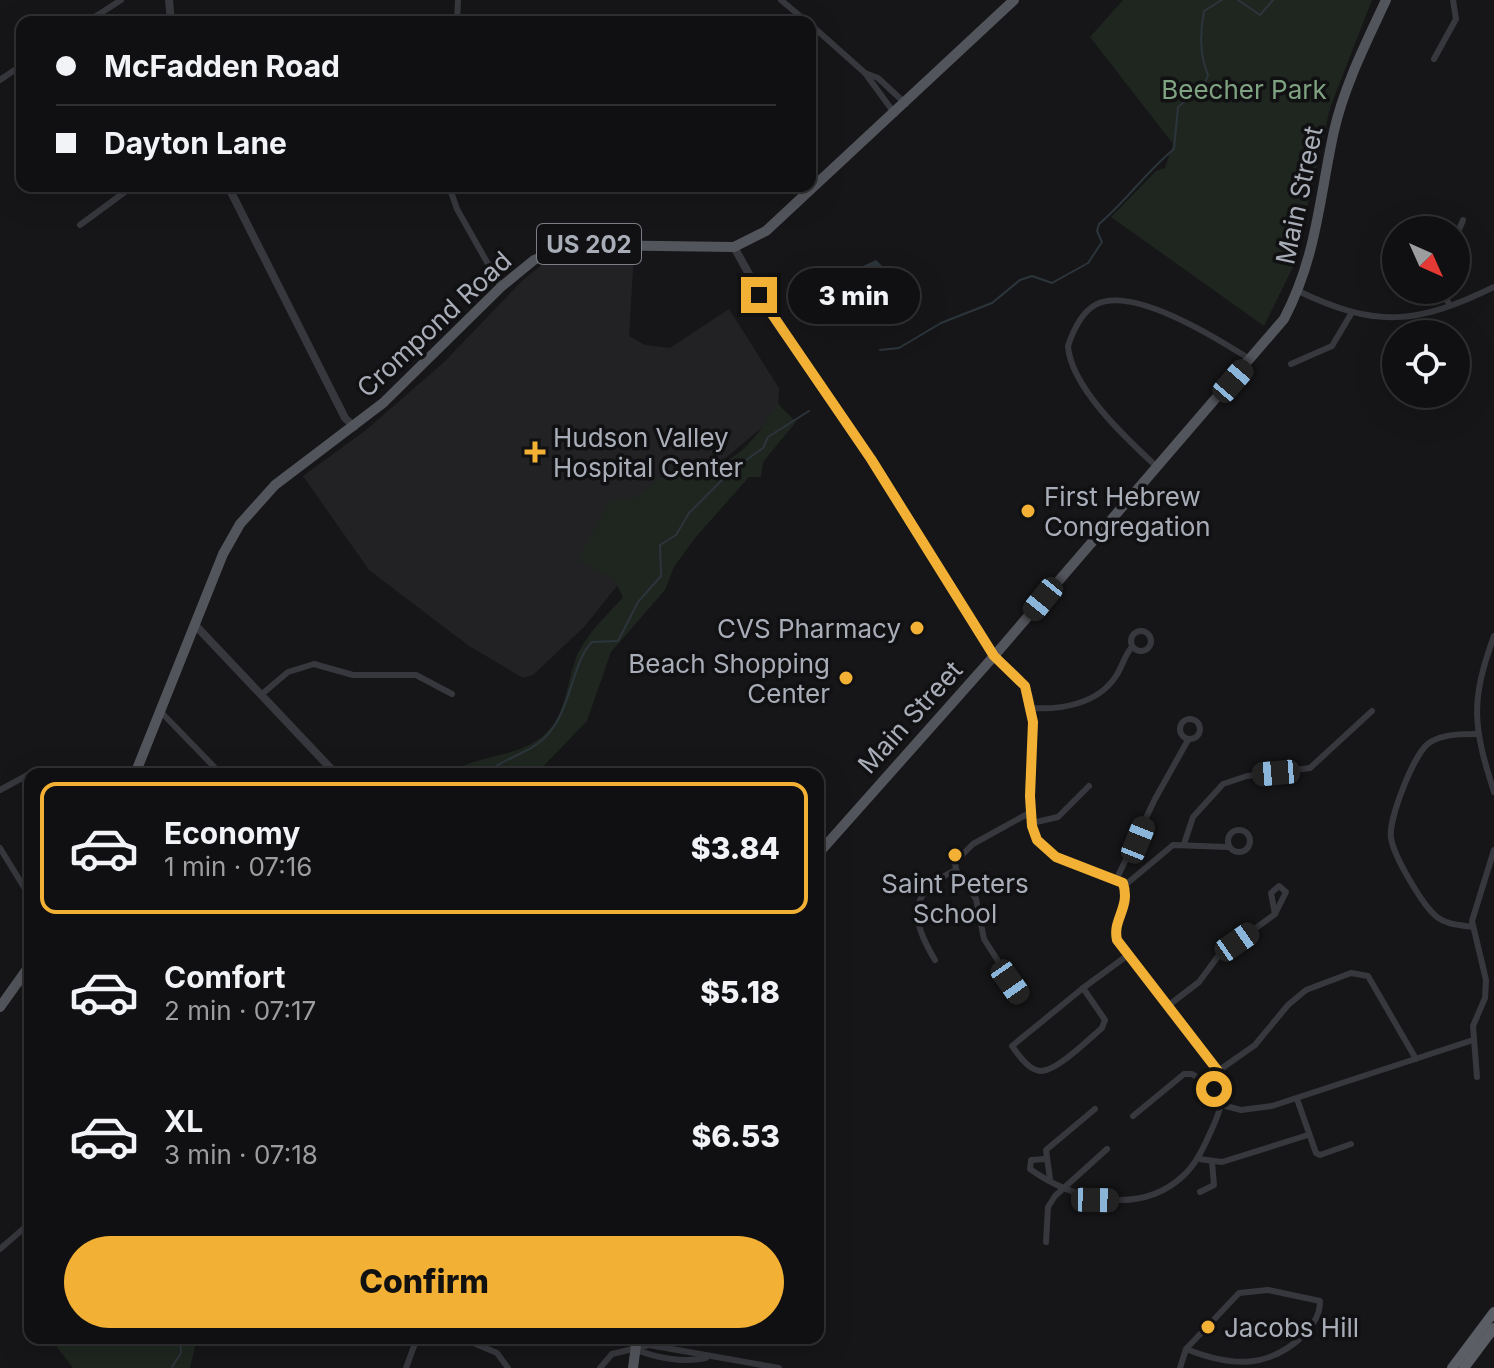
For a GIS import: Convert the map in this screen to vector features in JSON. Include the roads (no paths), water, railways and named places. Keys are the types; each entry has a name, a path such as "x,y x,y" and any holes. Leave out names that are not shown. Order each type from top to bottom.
{"highway":[{"path":"1452,1368 1494,1312"},
{"path":"1464,1368 1494,1328"}],"main road":[{"name":"Crompond Road","path":"816,187 1014,0"},
{"name":"Main Street","path":"824,847 994,656 1284,319 1298,291 1317,231 1334,129 1386,0"},
{"name":"Crompond Road","path":"137,768 197,627 223,554 245,517 275,485 354,427 418,372 501,287 534,260 574,246 734,247 776,224 811,192"},
{"path":"0,1007 24,974"},
{"path":"633,1368 636,1344"}],"street":[{"path":"96,16 121,0"},
{"path":"781,0 800,16"},
{"path":"1434,59 1456,19 1453,0"},
{"path":"816,29 865,73 895,114"},
{"path":"865,73 878,78 906,104"},
{"path":"80,225 125,192"},
{"path":"231,192 345,418 354,427"},
{"path":"451,192 457,209 501,287"},
{"path":"734,247 767,308 871,459 994,656 1025,686 1031,708 1031,812 1037,840 1056,857 1117,878 1124,886 1126,904 1115,932 1128,955 1218,1071 1222,1105 1199,1159 1174,1183 1135,1197 1095,1200 1064,1190 1050,1179 1042,1178 1028,1165 1034,1158 1045,1159"},
{"path":"1298,291 1351,314 1405,317 1449,305 1494,287"},
{"path":"1157,467 1124,436 1074,368 1068,346 1086,312 1104,301 1128,302 1175,317 1251,360"},
{"path":"1291,364 1332,346 1351,314"},
{"path":"197,627 330,768"},
{"path":"1494,636 1476,696 1477,734 1494,792"},
{"path":"1031,708 1070,705 1099,695 1118,674 1131,648"},
{"path":"262,694 288,672 314,664 353,675 416,675 452,694"},
{"path":"160,711 215,768"},
{"path":"1184,844 1193,817 1223,784 1247,776 1310,768 1372,711"},
{"path":"1473,927 1448,923 1431,911 1394,848 1391,831 1408,778 1424,747 1438,738 1477,734"},
{"path":"1117,878 1188,740"},
{"path":"0,790 24,777"},
{"path":"1032,823 1058,817 1089,786"},
{"path":"1021,997 984,939 976,899 956,870 955,862 973,844 1031,812"},
{"path":"1124,886 1173,845 1228,847"},
{"path":"0,848 24,887"},
{"path":"1477,1077 1473,1026 1485,998 1486,980 1473,927 1494,850"},
{"path":"935,960 919,930 916,911 927,889 956,870"},
{"path":"1169,1005 1199,982 1219,955 1275,914"},
{"path":"1083,988 1105,1020 1102,1028 1053,1068 1032,1069 1012,1046 1083,988 1128,955"},
{"path":"1218,1071 1255,1045 1280,1014 1306,990 1351,973 1368,976 1416,1059"},
{"path":"19,981 24,984"},
{"path":"1222,1105 1253,1110 1297,1099 1473,1040"},
{"path":"1133,1116 1184,1074 1192,1074 1223,1093"},
{"path":"1297,1099 1312,1149 1320,1155 1351,1144"},
{"path":"1050,1179 1045,1159 1051,1145 1095,1109"},
{"path":"1199,1159 1212,1162 1308,1135"},
{"path":"1046,1242 1048,1207 1107,1149"},
{"path":"1200,1192 1214,1185 1212,1162"},
{"path":"0,1249 24,1228"},
{"path":"1180,1368 1186,1349 1239,1293 1268,1290 1320,1301 1318,1315 1289,1354 1267,1366 1247,1368 1186,1349"},
{"path":"406,1368 415,1344"},
{"path":"476,1344 497,1353 508,1368"},
{"path":"600,1368 612,1354 634,1344"},
{"path":"642,1344 694,1352 706,1358 779,1368"}],"waterway":[{"path":"880,350 899,348 941,323 992,303 1020,280 1032,276 1052,283 1088,263 1102,242 1097,231 1099,224 1174,149 1178,107 1204,86 1208,75 1201,43 1204,11 1222,0"},
{"path":"1238,0 1260,15 1273,0"},
{"path":"494,768 535,745 549,733 562,711 580,660 592,642 618,641 638,602 661,576 660,545 676,535 689,513 732,470 763,448 768,437 809,411"},
{"path":"172,1367 181,1353 180,1344"}],"place":[{"name":"Hudson Valley Hospital Center","path":"535,452"},
{"name":"First Hebrew Congregation","path":"1028,511"},
{"name":"CVS Pharmacy","path":"917,628"},
{"name":"Beach Shopping Center","path":"846,678"},
{"name":"Saint Peters School","path":"955,855"},
{"name":"Jacobs Hill","path":"1208,1327"}],"park label":[{"name":"Beecher Park","path":"1244,89"}]}
